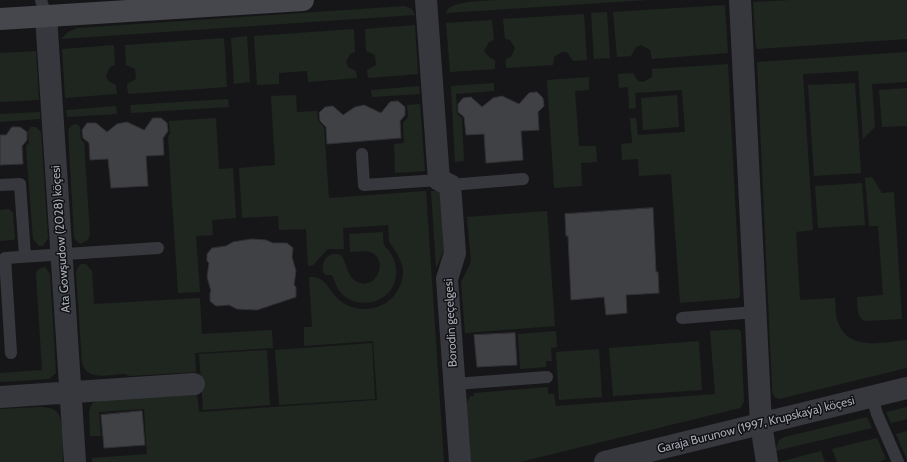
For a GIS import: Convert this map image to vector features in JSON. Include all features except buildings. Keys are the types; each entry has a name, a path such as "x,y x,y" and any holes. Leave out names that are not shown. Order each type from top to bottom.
{"street":[{"path":"0,19 43,8 303,0"},
{"name":"Borodin geçelgesi","path":"426,0 445,182 455,253 447,279 460,462"},
{"path":"740,0 761,424 767,462"},
{"name":"Ata Gowşudow (2028) köçesi","path":"43,8 62,254 75,462"},
{"path":"0,396 194,384"},
{"name":"Garaja Burunow (1997, Krupskaýa) köçesi","path":"605,462 907,388"}],"lane":[{"path":"362,154 364,185 523,179"},
{"path":"0,185 20,184 25,256"},
{"path":"11,353 5,258 158,248"},
{"path":"682,318 755,312"},
{"path":"454,384 547,377"},
{"path":"872,397 877,414 898,462"}],"shaded area":[{"path":"499,0 647,0 446,13 449,9 461,3"},
{"path":"791,0 907,0 907,39 756,49 753,2"},
{"path":"725,5 728,53 652,59 650,50 641,45 636,47 631,56 617,57 613,12"},
{"path":"405,6 412,9 415,15 61,39 68,32 77,28"},
{"path":"607,12 610,58 594,59 591,13"},
{"path":"584,14 587,60 573,61 567,52 562,52 554,57 553,65 506,68 506,59 511,57 515,48 510,40 505,39 503,19"},
{"path":"492,20 494,40 489,42 484,51 490,58 495,60 495,69 450,72 446,23"},
{"path":"415,25 418,74 368,78 367,70 376,65 375,55 366,51 365,29"},
{"path":"354,29 355,52 350,54 346,62 348,67 356,71 357,78 308,82 307,71 279,73 279,84 257,85 254,36"},
{"path":"247,36 250,82 234,84 231,38"},
{"path":"224,38 227,87 128,94 127,84 136,79 135,69 126,65 125,45"},
{"path":"114,45 115,65 110,67 106,76 108,81 116,85 117,94 65,98 62,49"},
{"path":"36,51 39,100 0,102 0,53"},
{"path":"907,52 907,82 872,84 875,127 863,139 858,71 803,74 813,230 796,232 800,300 835,298 838,322 843,331 850,338 858,341 878,343 907,340 907,368 779,399 774,396 772,390 757,62"},
{"path":"728,64 740,295 739,298 680,303 671,174 639,176 638,159 622,160 621,144 632,143 630,118 636,118 638,135 685,132 682,90 635,93 636,108 629,109 628,87 619,88 618,74 633,73 638,81 643,82 652,77 652,69"},
{"path":"589,77 589,90 575,91 579,146 596,146 597,162 581,163 582,186 554,188 547,80"},
{"path":"494,83 494,91 456,94 457,114 462,118 464,161 455,162 451,86"},
{"path":"855,83 861,173 814,176 808,85"},
{"path":"419,86 420,94 372,97 371,90"},
{"path":"907,88 907,126 882,127 879,90"},
{"path":"296,95 297,112 317,111 318,121 324,127 329,198 426,191 444,462 92,462 92,458 147,454 144,409 99,412 101,436 90,436 89,411 92,403 96,401 197,394 199,412 377,400 373,341 304,346 304,327 312,327 309,277 319,278 322,280 341,302 354,308 375,308 381,306 393,297 401,282 403,269 399,257 389,242 388,225 343,228 344,249 328,249 313,265 308,266 306,229 279,230 278,216 242,218 239,168 275,165 271,96"},
{"path":"677,95 679,127 643,130 641,98"},
{"path":"228,99 229,107 131,113 130,105"},
{"path":"420,104 425,171 395,173 394,144 404,143 403,123 408,117 407,105"},
{"path":"116,106 117,114 67,117 66,110"},
{"path":"40,112 40,119 0,122 0,114"},
{"path":"216,118 219,169 233,168 236,218 212,220 213,235 196,236 200,292 178,293 168,137 170,133 169,121"},
{"path":"77,124 80,127 81,140 84,142 90,235 88,240 80,244 74,237 68,130 72,125"},
{"path":"31,127 36,127 41,132 48,238 43,246 39,246 33,239 26,146 29,143 28,131"},
{"path":"872,177 882,193 894,192 902,319 865,321 860,317 858,311 857,297 883,295 878,226 869,226 865,178"},
{"path":"862,183 865,225 818,228 815,186"},
{"path":"431,191 440,191 444,250 436,268"},
{"path":"9,209 13,213 15,238 13,240 0,241 0,210"},
{"path":"547,211 555,326 465,333 461,282 471,262 467,217"},
{"path":"383,232 384,245 392,256 396,265 394,284 383,297 375,301 367,303 350,299 340,292 332,275 326,275 323,272 323,264 330,255 341,255 348,272 354,280 362,284 369,283 375,279 378,273 380,266 379,259 374,254 366,251 350,252 349,234"},
{"path":"81,264 86,264 92,271 94,304 200,298 202,334 272,330 273,348 195,353 196,372 129,376 125,374 100,376 89,373 82,363 76,272"},
{"path":"45,267 50,274 56,373 49,379 0,382 0,373 42,370 36,275 39,269"},
{"path":"739,329 741,332 744,402 740,408 520,462 470,462 466,405 470,396 474,396 474,393 548,387 548,394 554,394 556,406 715,394 710,331"},
{"path":"556,331 557,347 551,348 552,361 546,361 546,367 520,369 518,334"},
{"path":"699,341 702,390 613,396 609,348"},
{"path":"372,343 375,399 279,405 275,350"},
{"path":"599,349 602,397 559,400 556,352"},
{"path":"267,350 270,405 203,410 199,354"},
{"path":"41,407 53,409 59,415 61,420 63,462 0,462 0,409"},
{"path":"907,407 907,419 891,423 886,412"},
{"path":"867,417 872,428 775,451 779,440 785,437"},
{"path":"907,431 907,460 896,434"},
{"path":"877,438 886,459 878,462 837,462 832,449"},
{"path":"821,451 825,462 779,462"}]}
